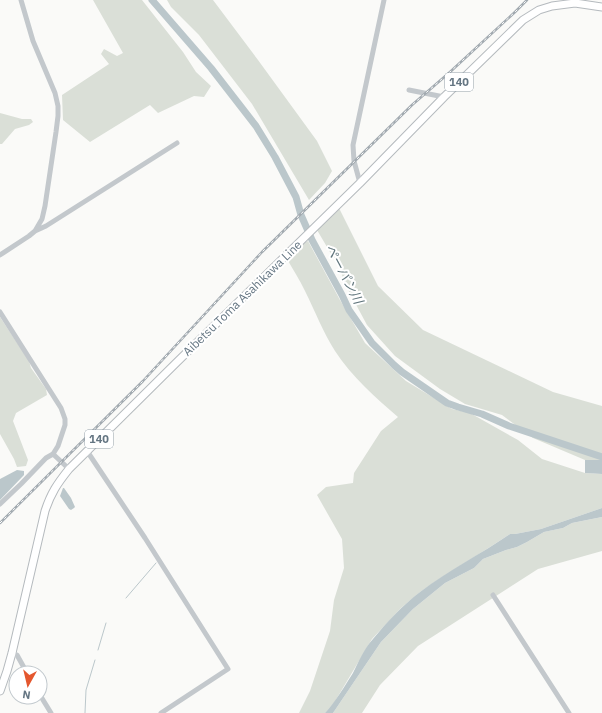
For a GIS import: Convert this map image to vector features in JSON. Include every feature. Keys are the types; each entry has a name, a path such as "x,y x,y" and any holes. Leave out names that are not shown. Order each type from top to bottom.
{"main road":[{"name":"Aibetsu Toma Asahikawa Line","path":"0,691 12,653 45,511 55,487 69,469 360,183 444,97 523,20 550,3 575,3 602,7"}],"street":[{"path":"21,0 33,41 55,93 58,111 45,206 42,219 35,231"},
{"path":"360,183 354,161 353,145 384,0"},
{"path":"409,90 444,97"},
{"path":"0,255 35,231 46,226 177,143"},
{"path":"0,312 63,413 65,419 65,425 58,446 53,454 46,458 0,504"},
{"path":"88,451 228,670 161,713"},
{"path":"53,454 69,469"},
{"path":"493,595 569,713"},
{"path":"12,653 17,655 23,665"}],"shaded area":[{"path":"93,0 142,0 183,52 196,72 211,86 204,97 194,96 158,113 150,105 90,142 63,120 62,95 109,64 101,54 104,49 117,56 123,53"},
{"path":"167,0 213,0 317,141 332,171 325,183 309,200 252,104 199,35 171,7"},
{"path":"0,113 22,119 31,119 33,122 29,125 15,129 2,144 0,144"},
{"path":"339,208 378,286 423,330 553,392 602,406 602,459 585,460 533,438 502,415 465,404 440,389 395,356 367,325 345,284 340,269 317,230"},
{"path":"308,241 365,343 406,381 452,409 470,413 518,440 542,459 585,473 602,474 602,508 541,529 510,534 439,579 401,608 372,639 334,703 325,713 299,713 310,691 330,631 334,600 344,568 342,539 317,495 326,487 353,483 354,473 381,431 398,417 364,386 335,351 303,287 287,259 303,243"},
{"path":"0,317 29,361 31,368 46,389 47,395 16,413 13,421 28,460 26,466 17,467 0,434"},
{"path":"602,459 602,474 585,473 585,460"},
{"path":"17,470 24,471 24,475 0,500 0,479"},
{"path":"63,488 71,498 75,507 71,510 60,496"},
{"path":"602,508 602,517 572,523 563,528 544,532 517,547 483,559 474,568 445,583 413,609 381,642 333,713 325,713 343,689 370,643 395,614 420,592 442,576 510,534 541,529"},
{"path":"602,517 602,551 538,569 418,646 380,685 362,713 333,713 381,642 413,609 445,583 474,568 483,559 517,547 544,532 563,528 572,523"}],"waterway":[{"name":"ペーパン川","path":"152,0 211,68 256,126 275,157 296,197 301,215 312,240 349,310 372,343 402,372 447,403 482,414 509,426 602,457"},
{"path":"126,598 156,563"},
{"path":"98,650 106,623"},
{"path":"85,713 86,690 95,660"}],"railway":[{"path":"0,523 143,381 262,252 412,105 450,72 527,0"}]}
